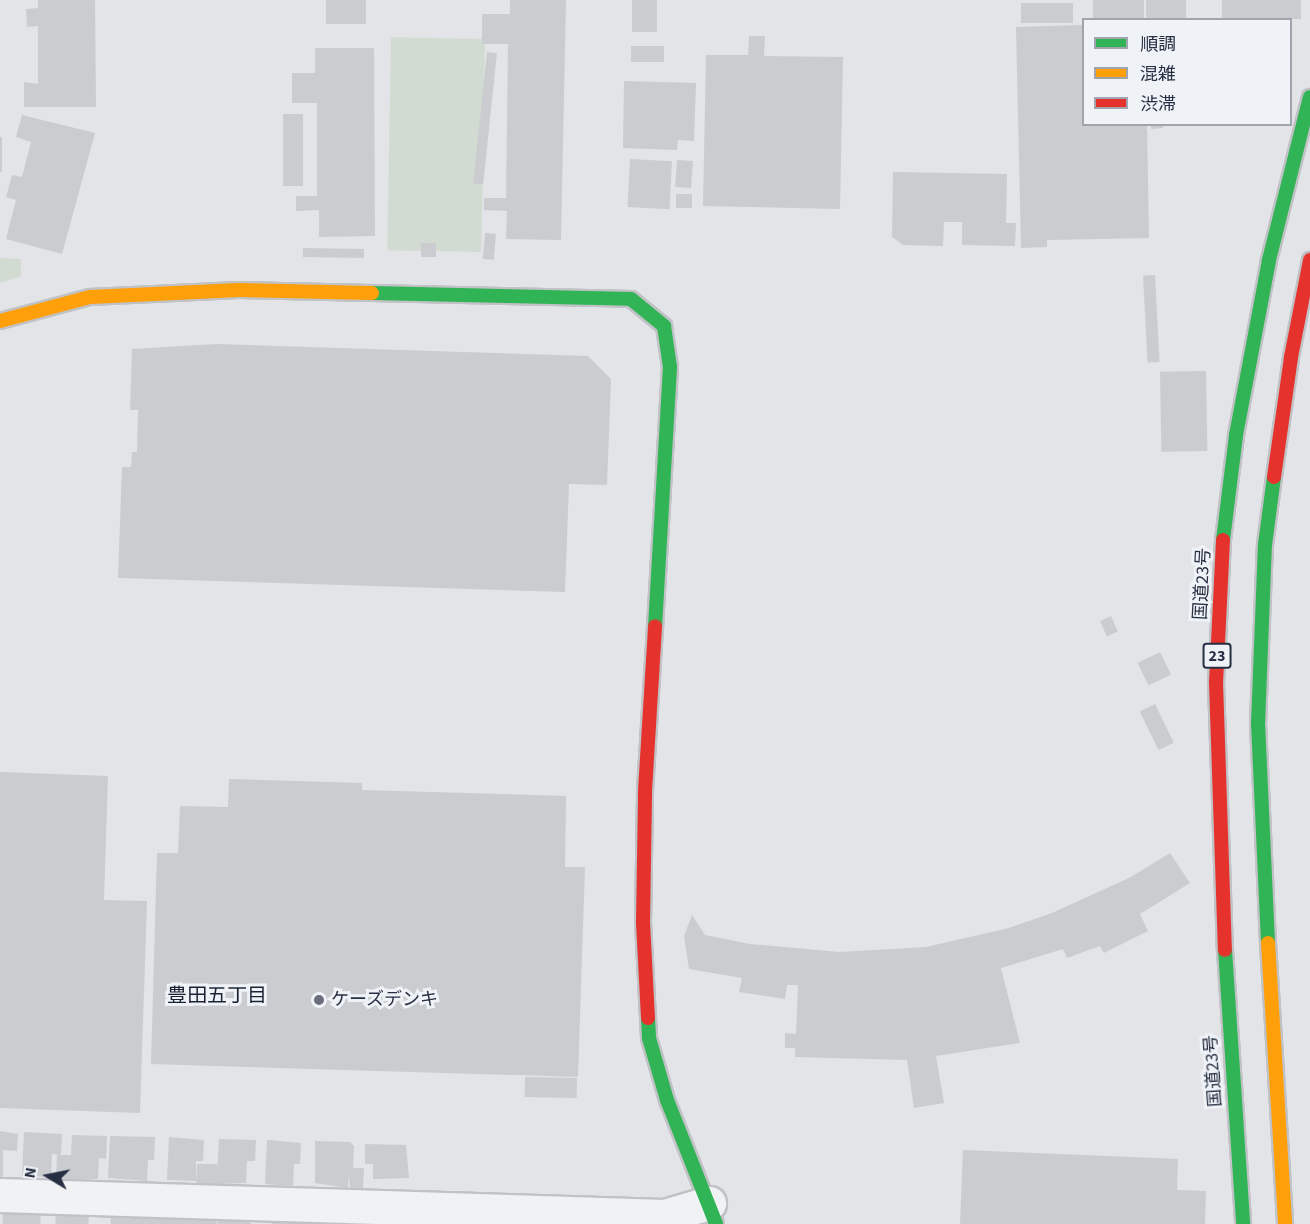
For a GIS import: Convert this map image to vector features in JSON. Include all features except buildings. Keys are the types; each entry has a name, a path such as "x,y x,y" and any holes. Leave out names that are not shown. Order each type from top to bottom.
{"main road":[{"name":"国道23号","path":"1243,1224 1228,1031 1217,706 1221,561 1236,435 1262,295 1310,97"},
{"path":"1285,1224 1271,1022 1258,724 1265,544 1291,357 1310,260"},
{"path":"0,321 90,297 239,290 631,299 664,326 670,367 645,791 643,923 649,1038 667,1100 712,1213"}],"street":[{"path":"0,1195 395,1216 664,1216 712,1213"}],"shaded area":[{"path":"391,37 485,39 481,252 387,250"},
{"path":"0,258 21,259 21,276 0,283"}],"traffic: fast":[{"path":"1223,540 1236,435 1269,260 1310,97"},
{"path":"372,293 631,299 664,326 670,367 655,626"},
{"path":"1268,943 1258,725 1265,545 1274,477"},
{"path":"1225,950 1243,1224"},
{"path":"648,1018 649,1038 667,1100 716,1224"}],"traffic: slow":[{"path":"0,321 90,297 239,290 372,293"},
{"path":"1268,943 1285,1224"}],"traffic: jam":[{"path":"1274,477 1291,357 1310,260"},
{"path":"1223,540 1216,682 1225,950"},
{"path":"648,1018 643,923 645,791 655,626"}],"place":[{"name":"ケーズデンキ","path":"319,1000"}],"district":[{"name":"豊田五丁目","path":"217,996"}]}
